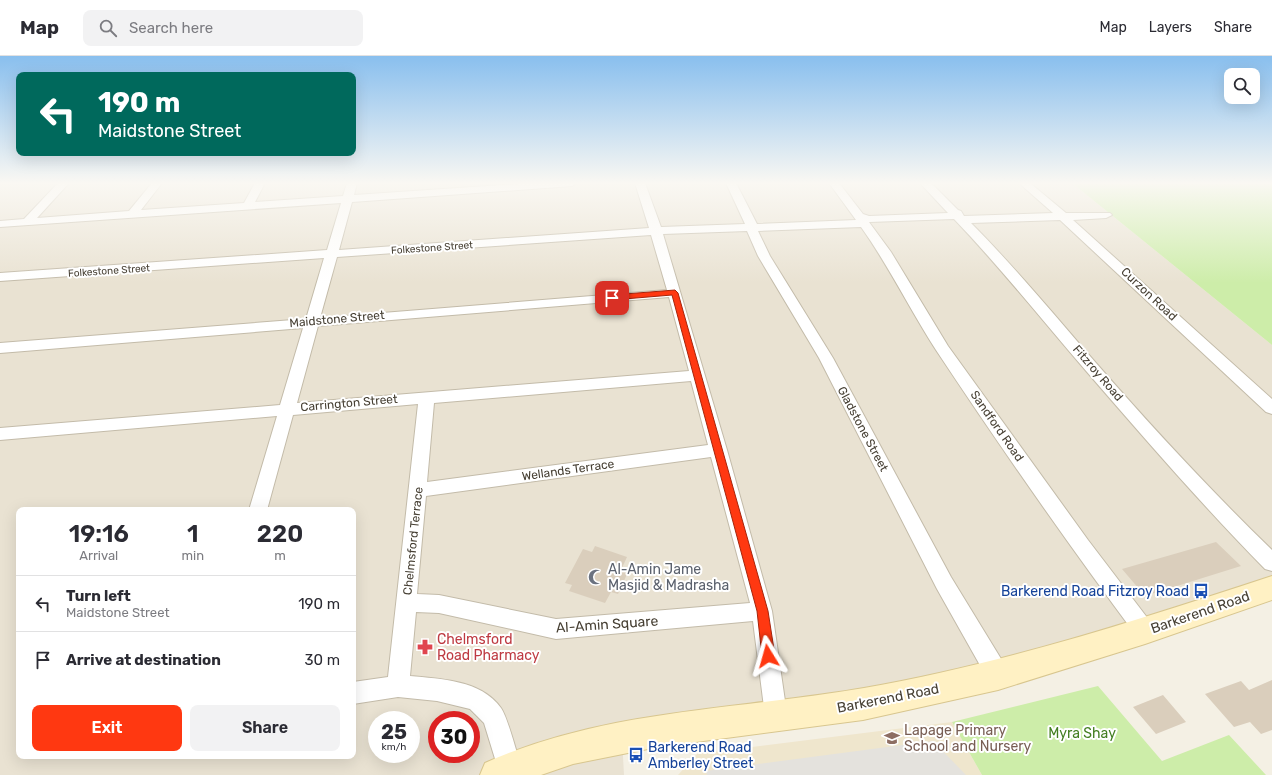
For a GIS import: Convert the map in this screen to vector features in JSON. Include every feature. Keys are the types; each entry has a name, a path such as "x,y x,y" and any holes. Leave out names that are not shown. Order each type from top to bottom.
{"main road":[{"name":"Barkerend Road","path":"503,772 573,748 658,731 863,704 998,675 1145,631 1272,588"}],"street":[{"path":"26,222 31,217"},
{"path":"0,224 108,217"},
{"path":"259,507 342,217"},
{"path":"650,217 675,293 762,611 776,715"},
{"name":"Gladstone Street","path":"747,217 764,256 826,358 944,583 998,675"},
{"name":"Sandford Road","path":"862,217 885,252 942,348 1081,546 1145,631"},
{"name":"Folkestone Street","path":"0,278 655,232 864,219 937,217"},
{"name":"Folkestone Street","path":"955,217 964,220 1074,217"},
{"name":"Fitzroy Road","path":"961,217 1092,368 1221,512 1272,563"},
{"name":"Curzon Road","path":"1065,217 1272,408"},
{"name":"Maidstone Street","path":"0,348 312,321 675,293"},
{"name":"Carrington Street","path":"0,434 287,408 698,375"},
{"name":"Chelmsford Terrace","path":"398,686 427,397"},
{"name":"Wellands Terrace","path":"418,490 718,450"},
{"name":"Al-Amin Square","path":"406,602 439,604 556,629 762,611"},
{"path":"356,693 398,686 437,690 476,699 493,716 503,772"}],"shaded area":[{"path":"0,217 1113,217 1272,345 1272,583 998,675 622,738 624,775 0,775"},
{"name":"Lapage Primary School and Nursery","path":"952,722 982,775 678,775 697,754"},
{"path":"933,741 966,775 707,775 706,771"}],"green space":[{"path":"1113,217 1272,217 1272,345"},
{"name":"Myra Shay","path":"1098,686 1162,761 1229,735 1266,775 982,775 952,722"}],"building":[{"path":"1216,542 1241,566 1145,596 1122,569"},
{"name":"Al-Amin Jame Masjid & Madrasha","path":"595,546 627,557 621,570 628,572 618,594 611,592 605,603 569,591 572,585 565,583 583,549 592,552"},
{"path":"1272,680 1272,730 1261,734 1250,722 1234,727 1205,694 1241,681 1249,690"},
{"path":"1163,695 1186,722 1156,734 1133,707"}],"place":[{"name":"Al-Amin Jame Masjid & Madrasha","path":"596,577"},
{"name":"Barkerend Road Fitzroy Road","path":"1201,591"},
{"name":"Chelmsford Road Pharmacy","path":"425,647"},
{"name":"Lapage Primary School and Nursery","path":"892,738"},
{"name":"Barkerend Road Amberley Street","path":"636,755"}],"route":[{"path":"612,298 675,293 683,327 698,375 762,611 768,656"}]}
